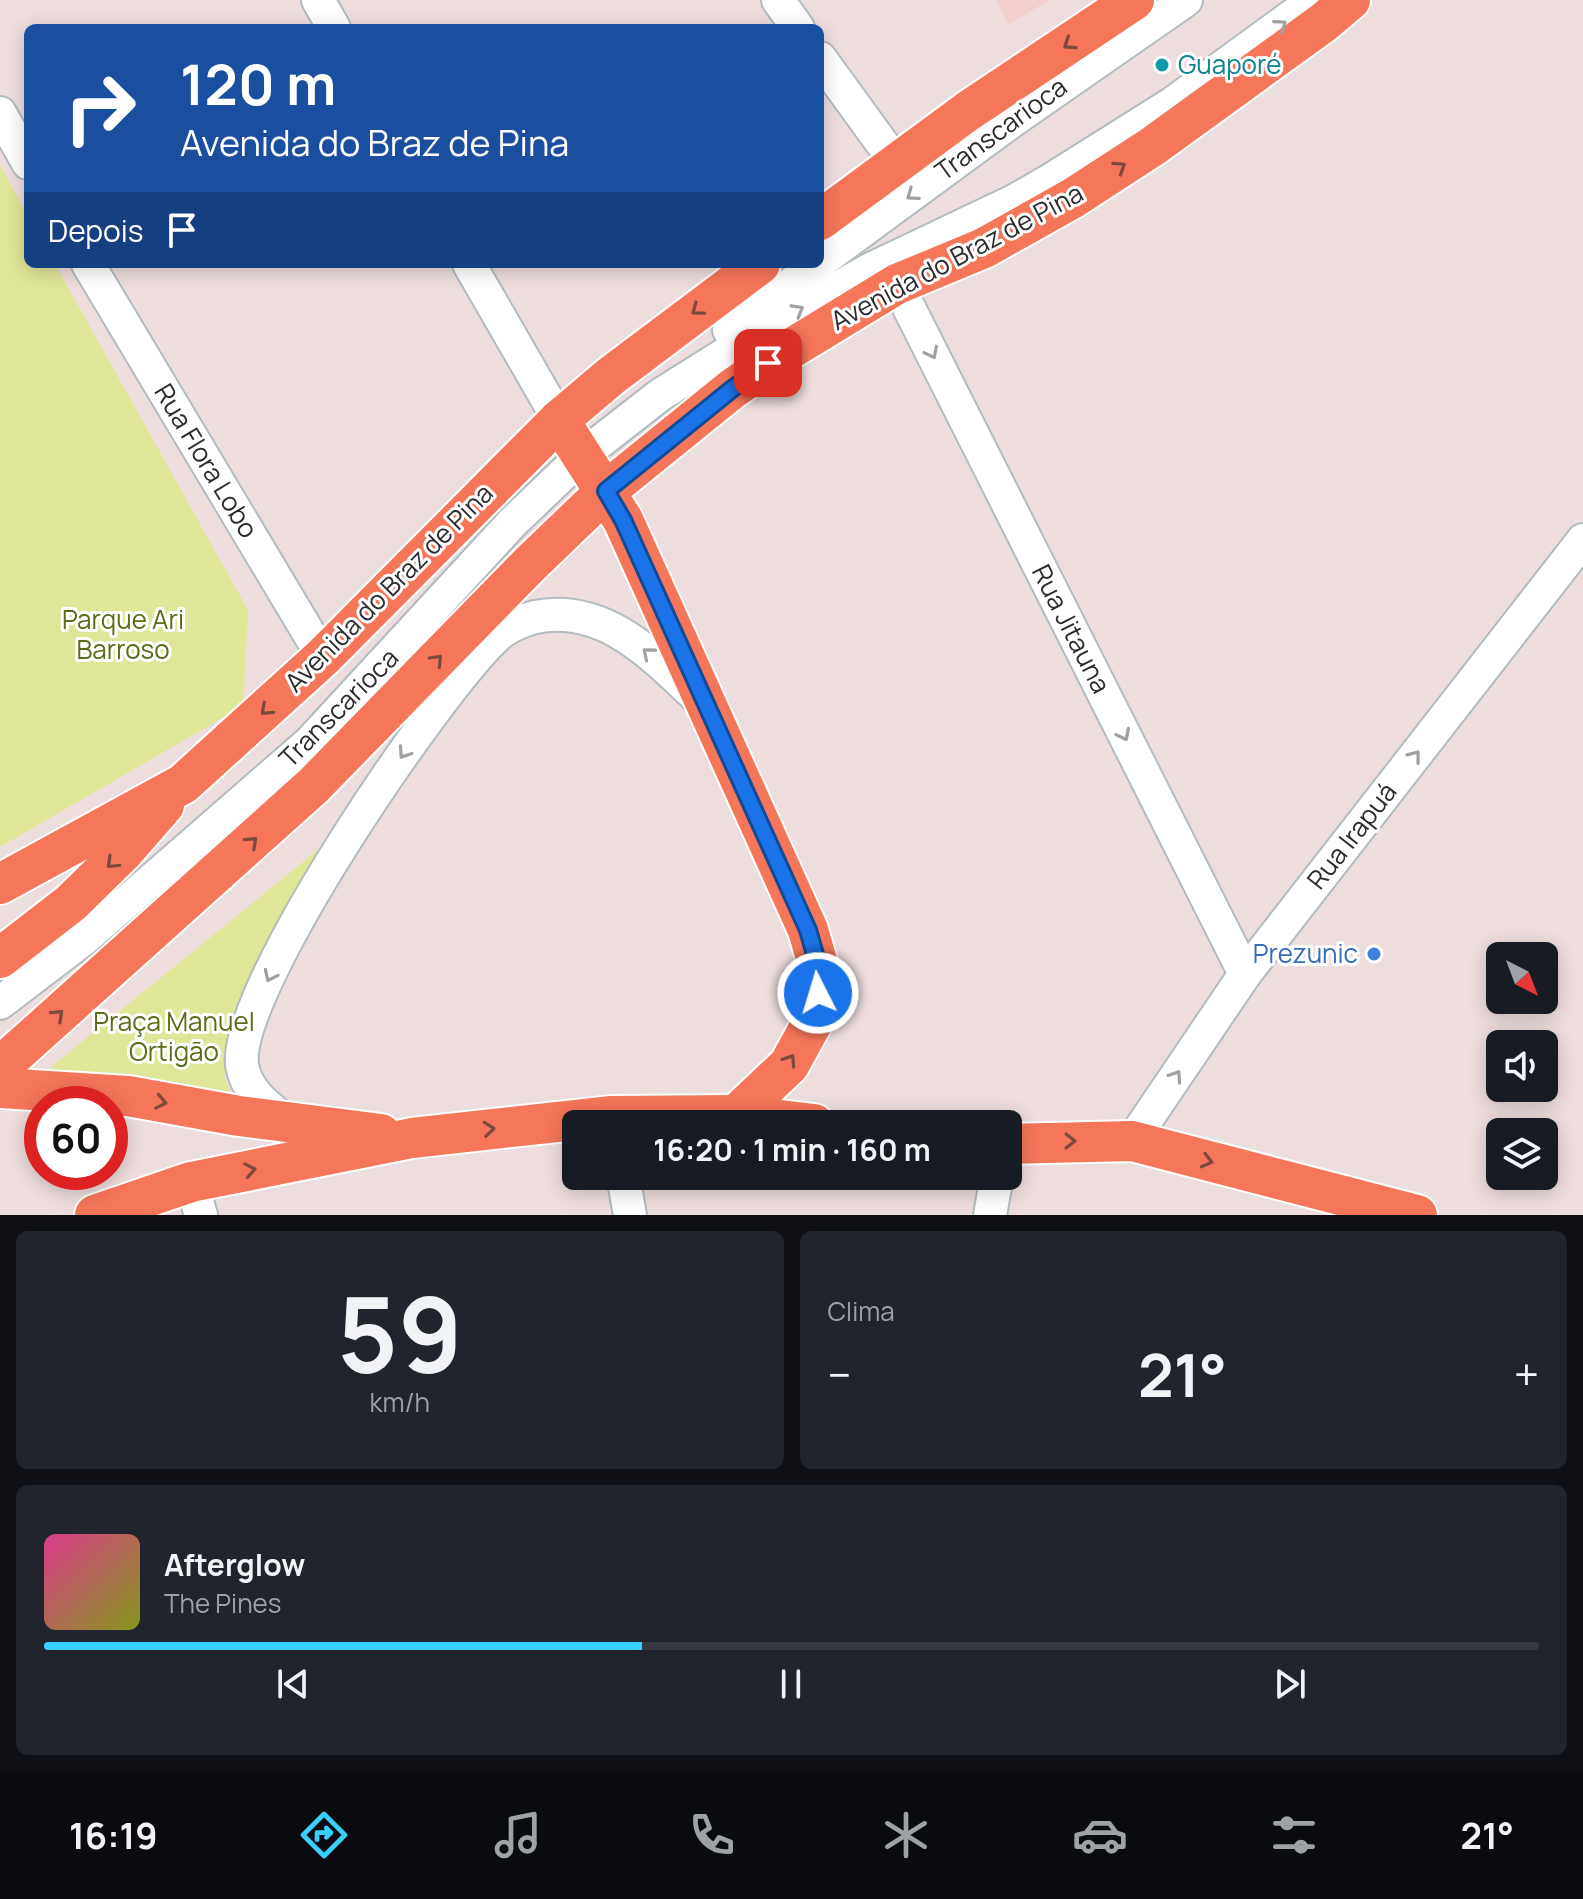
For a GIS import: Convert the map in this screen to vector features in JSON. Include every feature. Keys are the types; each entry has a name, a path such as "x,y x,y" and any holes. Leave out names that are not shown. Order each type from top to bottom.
{"main road":[{"path":"824,217 968,111 1134,0"},
{"name":"Avenida do Braz de Pina","path":"606,491 732,389 787,351 897,284 984,248 1073,198 1165,137 1350,0"},
{"name":"Avenida do Braz de Pina","path":"0,884 183,784 323,657 559,420 611,376 755,268"},
{"path":"559,420 623,520 808,930 820,972 817,1014 789,1065 741,1110"},
{"path":"0,1067 313,786 530,564 606,491"},
{"path":"0,958 71,903 123,852 183,784"},
{"path":"0,1088 128,1096 239,1116 412,1138"},
{"path":"95,1215 196,1198 412,1138 562,1125"},
{"path":"1022,1144 1132,1141 1417,1215"}],"street":[{"path":"318,0 332,24"},
{"path":"778,0 795,24"},
{"name":"Transcarioca","path":"824,259 1012,121 1186,0"},
{"name":"Transcarioca","path":"0,1003 85,938 310,742 513,522 583,455 660,395 765,329 871,269 1014,201 1049,181 1173,103 1314,0"},
{"path":"824,64 897,164"},
{"path":"0,113 24,156"},
{"name":"Rua Flora Lobo","path":"90,268 323,657"},
{"path":"471,268 559,420"},
{"name":"Transcarioca","path":"660,395 724,333 812,268"},
{"name":"Rua Jitauna","path":"897,284 1245,974"},
{"name":"Rua Irapuá","path":"1132,1141 1245,974 1583,540"},
{"path":"286,1121 258,1098 247,1083 242,1064 245,1039 258,1002 280,953 350,832 470,663 500,633 533,618 569,614 613,627 638,644 706,705"},
{"path":"626,1190 630,1215"},
{"path":"990,1215 994,1190"}],"shaded area":[{"path":"996,0 1048,0 1048,1 1008,25"}],"green space":[{"name":"Parque Ari Barroso","path":"0,165 24,209 24,268 57,268 248,610 243,706 0,847"},
{"name":"Praça Manuel Ortigão","path":"341,831 228,1051 224,1077 238,1108 46,1071"}],"place":[{"name":"Guaporé","path":"1162,65"},
{"name":"Prezunic","path":"1374,954"}],"route":[{"path":"768,363 606,491 623,520 808,930 820,972 818,993"}]}
